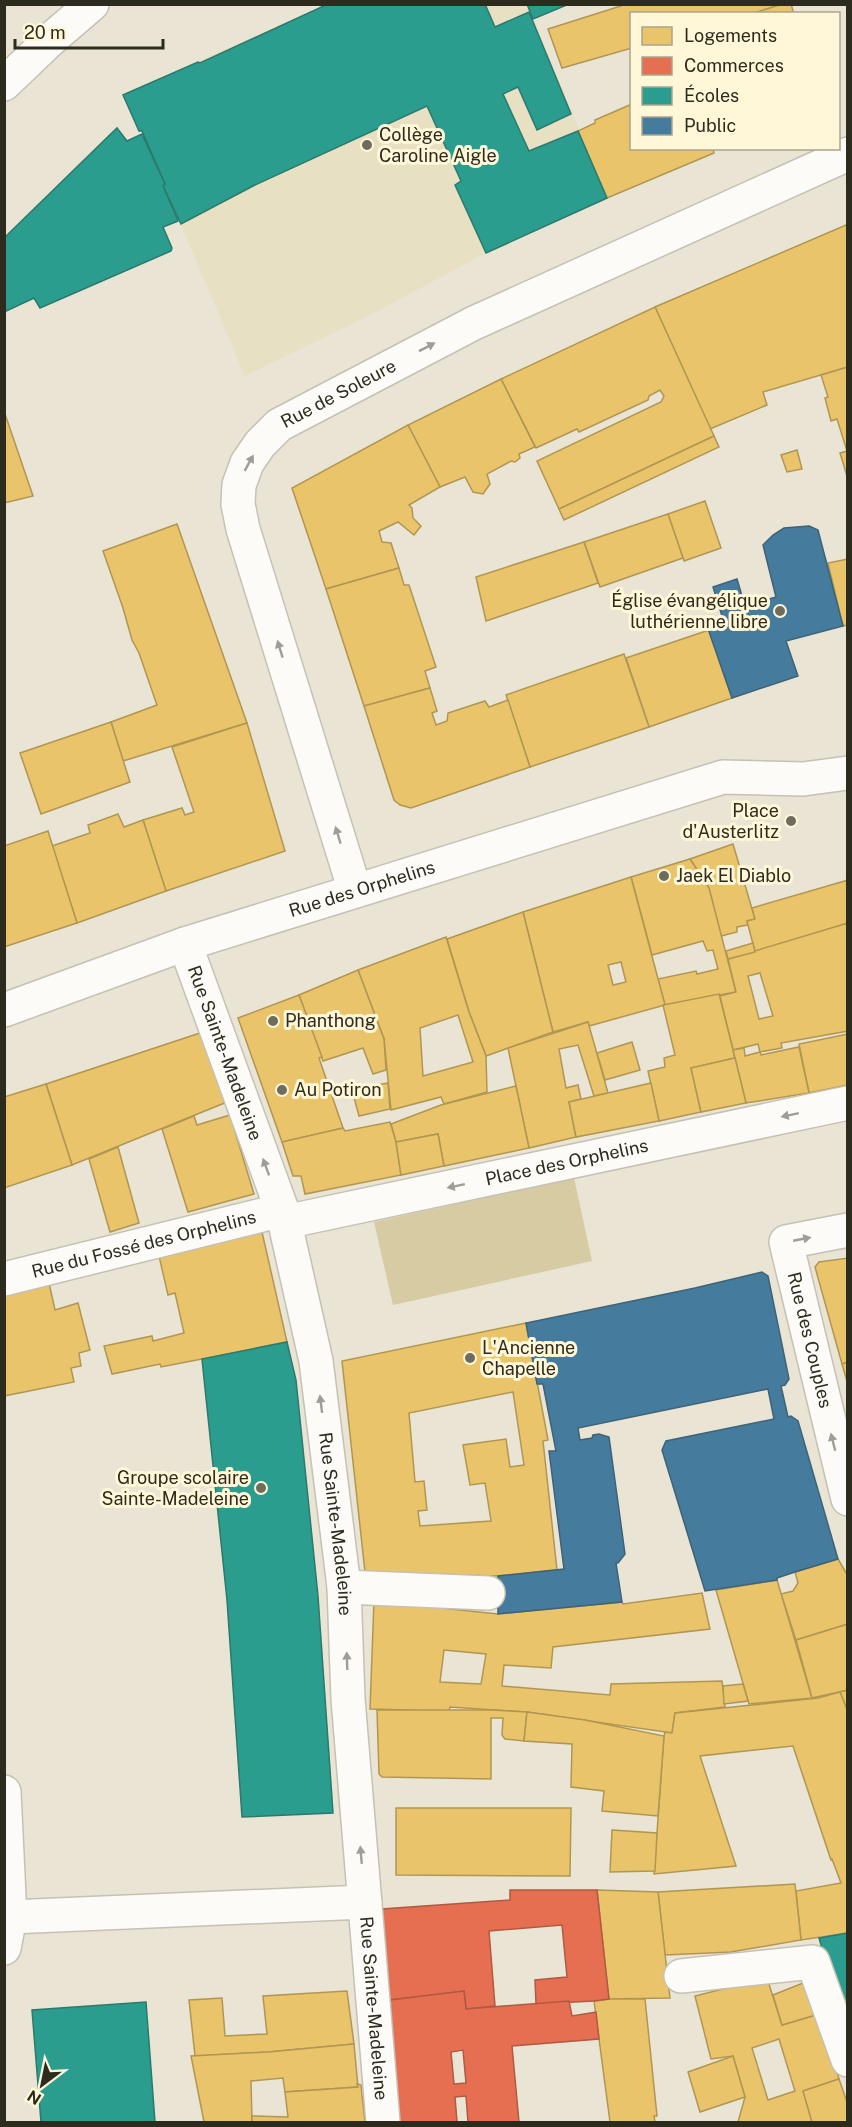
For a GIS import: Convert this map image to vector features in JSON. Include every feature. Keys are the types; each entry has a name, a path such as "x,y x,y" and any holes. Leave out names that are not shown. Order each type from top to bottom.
{"street":[{"path":"4,84 92,4"},
{"name":"Rue de Soleure","path":"355,891 237,504 239,485 247,464 260,444 279,425 474,323 848,154"},
{"name":"Rue des Orphelins","path":"4,1010 185,944 723,777 803,779 848,773"},
{"name":"Rue Sainte-Madeleine","path":"185,944 284,1216 316,1361 344,1587 348,1699 383,2122"},
{"name":"Place des Orphelins","path":"284,1216 848,1103"},
{"name":"Rue du Fossé des Orphelins","path":"4,1279 284,1216"},
{"name":"Rue des Couples","path":"848,1230 786,1242 848,1499"},
{"path":"344,1587 488,1593"},
{"path":"4,1792 7,1933 365,1902"},
{"path":"681,1976 813,1962 848,2060"}],"shaded area":[{"name":"Collège Caroline Aigle","path":"326,5 528,5 607,198 486,253 366,317 245,376 125,93"},
{"path":"574,1178 592,1261 393,1305 374,1222"}],"building: Logements":[{"path":"627,4 783,4 757,12 630,12 630,49 562,68 548,29"},
{"path":"783,4 791,4 793,12 757,12"},
{"path":"630,105 630,150 713,150 714,153 607,198 578,131 595,123 595,120"},
{"path":"848,225 848,367 763,392 767,405 710,429 655,307"},
{"path":"655,307 714,436 559,509 537,461 661,402 664,396 660,390 649,396 648,400 579,432 577,429 536,448 501,379"},
{"path":"848,367 847,476 840,453 847,451 837,419 831,421 825,398 828,397 821,375"},
{"path":"501,379 535,447 519,454 520,458 515,462 511,461 487,474 490,484 483,494 473,492 465,477 440,487 408,425"},
{"path":"4,411 33,496 4,503"},
{"path":"408,425 440,487 409,505 412,508 413,518 421,526 414,535 398,522 379,531 382,542 391,543 399,568 326,589 292,488"},
{"path":"714,436 719,447 564,520 559,509"},
{"path":"797,450 802,469 787,472 781,455"},
{"path":"705,501 721,548 684,561 668,514"},
{"path":"668,514 683,558 600,587 584,542"},
{"path":"177,524 247,723 123,761 111,722 157,705 139,653 132,640 103,551"},
{"path":"584,542 598,583 486,621 476,577"},
{"path":"848,559 848,625 843,626 828,563"},
{"path":"399,568 404,585 409,585 436,667 425,671 430,688 364,706 326,589"},
{"path":"709,630 732,698 649,727 626,658"},
{"path":"624,654 649,727 530,767 506,695"},
{"path":"430,688 437,711 432,713 436,725 447,721 448,713 485,701 489,707 508,700 530,767 411,808 400,805 394,800 364,706"},
{"path":"111,722 130,782 41,814 20,753"},
{"path":"247,723 285,851 166,891 143,820 182,808 185,815 194,812 172,747"},
{"path":"118,814 124,827 143,820 166,891 77,923 52,846 90,833 88,825"},
{"path":"48,831 77,923 4,947 4,846"},
{"path":"733,844 755,919 747,921 748,925 737,927 737,932 721,936 709,888 690,859"},
{"path":"690,859 709,888 736,992 665,1005 658,979 718,969 713,950 707,951 703,941 652,955 631,877"},
{"path":"631,877 665,1005 589,1026 588,1022 553,1032 523,912","holes":["621,962 626,982 613,985 608,965"]},
{"path":"848,880 848,923 755,952 747,921 755,919 752,908"},
{"path":"523,912 553,1032 486,1056 469,1012 447,939"},
{"path":"848,923 848,1031 781,1043 782,1048 760,1052 758,1044 733,1050 720,996 736,992 728,959","holes":["760,973 773,1016 759,1019 748,976"]},
{"path":"446,937 469,1012 486,1056 487,1092 444,1104 441,1097 391,1110 384,1039 358,970","holes":["458,1015 473,1062 423,1076 420,1028"]},
{"path":"753,943 755,952 728,959 726,951"},
{"path":"358,970 384,1039 386,1070 373,1074 363,1048 323,1061 299,995"},
{"path":"719,994 735,1058 691,1068 701,1112 659,1121 648,1071 665,1067 664,1058 675,1055 663,1005"},
{"path":"299,995 322,1057 319,1058 343,1128 282,1142 238,1018"},
{"path":"588,1022 608,1093 594,1096 578,1045 559,1049 566,1088 578,1085 581,1099 569,1102 576,1137 529,1148 508,1048"},
{"path":"200,1033 227,1102 72,1165 46,1084"},
{"path":"848,1034 848,1085 809,1093 799,1044"},
{"path":"632,1042 640,1070 605,1080 597,1053"},
{"path":"799,1047 809,1093 746,1103 733,1050 744,1048 745,1056"},
{"path":"735,1058 746,1103 701,1112 691,1068"},
{"path":"388,1083 390,1109 359,1116 352,1090"},
{"path":"651,1083 659,1121 576,1137 569,1102"},
{"path":"46,1084 72,1165 4,1188 4,1097"},
{"path":"516,1086 529,1148 444,1166 438,1134 396,1142 391,1124 441,1105"},
{"path":"230,1115 254,1194 188,1212 162,1129 194,1116 197,1125"},
{"path":"390,1122 396,1142 401,1175 305,1194 301,1176 293,1176 282,1142 343,1128 345,1131"},
{"path":"438,1134 444,1166 401,1175 396,1142"},
{"path":"118,1147 139,1223 110,1232 89,1159"},
{"path":"262,1232 287,1342 161,1367 160,1364 112,1374 104,1346 152,1336 153,1341 184,1333 175,1293 168,1295 159,1256"},
{"path":"848,1258 848,1362 842,1364 815,1267 819,1262"},
{"path":"49,1283 55,1310 78,1303 90,1350 79,1353 81,1366 71,1368 74,1382 4,1396 4,1295"},
{"path":"526,1323 548,1440 543,1441 557,1570 498,1576 365,1572 342,1361","holes":["513,1392 524,1465 510,1467 506,1439 463,1445 470,1485 485,1483 491,1521 420,1526 418,1511 427,1510 424,1481 415,1482 409,1413"]},
{"path":"848,1362 848,1385 842,1364"},
{"path":"838,1559 848,1576 848,1624 796,1640 781,1594 793,1591 798,1583 795,1572"},
{"path":"777,1580 812,1698 749,1704 716,1590"},
{"path":"702,1593 710,1629 553,1647 551,1668 504,1665 502,1686 610,1695 611,1684 722,1681 725,1707 675,1713 672,1733 527,1712 450,1707 449,1711 370,1709 374,1601 498,1614 622,1602 623,1604","holes":["444,1650 486,1654 481,1684 440,1682"]},
{"path":"848,1624 848,1690 812,1698 796,1640"},
{"path":"743,1684 748,1701 724,1704 723,1686"},
{"path":"848,1690 848,1712 840,1692"},
{"path":"840,1692 848,1712 848,1933 801,1940 796,1891 841,1883 831,1860 793,1746 700,1756 736,1866 654,1874 664,1736 665,1732 672,1733 675,1713 818,1698"},
{"path":"377,1710 527,1712 524,1741 505,1739 502,1735 503,1718 491,1718 491,1779 382,1777 379,1774"},
{"path":"527,1712 585,1720 664,1736 658,1816 602,1811 604,1791 571,1787 572,1744 524,1741"},
{"path":"396,1808 571,1808 570,1876 396,1875"},
{"path":"612,1830 657,1833 655,1871 610,1872"},
{"path":"795,1884 801,1940 731,1952 665,1955 658,1892"},
{"path":"597,1890 658,1892 670,1998 609,1999"},
{"path":"767,1978 782,2025 819,2014 839,2079 803,2091 812,2122 738,2122 745,2097 733,2056 711,2059 695,1996","holes":["779,2039 795,2091 768,2100 752,2048"]},
{"path":"808,1981 819,2014 782,2025 773,1995"},
{"path":"347,1991 354,2044 195,2056 189,2000 222,1998 225,2036 267,2034 263,1996"},
{"path":"645,1999 657,2116 654,2116 655,2122 610,2122 594,2001"},
{"path":"354,2044 358,2087 285,2092 283,2078 251,2081 252,2122 204,2122 191,2056"},
{"path":"733,2056 745,2097 700,2112 688,2072"},
{"path":"839,2079 848,2105 848,2122 812,2122 803,2091"},
{"path":"357,2084 361,2085 365,2122 252,2122 252,2116 288,2117 285,2092 358,2087"}],"building: Commerces":[{"path":"510,1890 597,1890 609,1999 536,2004 535,1980 567,1977 562,1925 489,1931 495,2006 466,2009 464,1991 390,2000 382,1909 510,1900"},
{"path":"464,1991 466,2009 569,2001 572,2016 596,2012 599,2039 512,2046 519,2122 468,2122 466,2096 455,2097 457,2122 399,2122 390,2000","holes":["463,2050 466,2083 454,2084 451,2052"]}],"building: Écoles":[{"path":"328,4 485,4 495,27 529,12 571,114 537,130 518,87 503,94 529,151 578,131 607,198 486,253 455,185 461,181 427,106 253,186 181,224 163,186 165,184 142,131 139,131 123,95 200,63"},
{"path":"527,4 569,4 533,19"},
{"path":"117,128 127,141 142,134 165,184 163,186 178,221 163,227 172,248 171,251 40,308 34,298 4,312 4,238"},
{"name":"Groupe scolaire Sainte-Madeleine","path":"287,1342 296,1380 318,1596 333,1813 242,1817 227,1600 202,1359"},
{"path":"848,1933 848,2022 835,1993 819,1938"},
{"path":"146,2002 155,2122 41,2122 32,2010"}],"building: Public":[{"name":"Église évangélique luthérienne libre","path":"809,526 818,530 843,626 786,641 798,676 732,698 706,623 722,616 713,587 737,579 745,606 776,597 763,545 784,528"},
{"path":"762,1272 768,1276 789,1379 785,1385 781,1386 788,1417 791,1416 798,1421 838,1559 777,1578 777,1580 705,1591 662,1450 666,1441 774,1419 768,1389 578,1428 580,1440 599,1434 609,1437 625,1554 616,1563 622,1602 498,1614 498,1576 564,1569 549,1451 556,1451 543,1384 537,1384 526,1323"}],"place":[{"name":"Collège Caroline Aigle","path":"367,145"},
{"name":"Église évangélique luthérienne libre","path":"780,611"},
{"name":"Place d'Austerlitz","path":"791,821"},
{"name":"Jaek El Diablo","path":"664,876"},
{"name":"Phanthong","path":"273,1021"},
{"name":"Au Potiron","path":"282,1090"},
{"name":"L'Ancienne Chapelle","path":"470,1358"},
{"name":"Groupe scolaire Sainte-Madeleine","path":"261,1488"}]}
